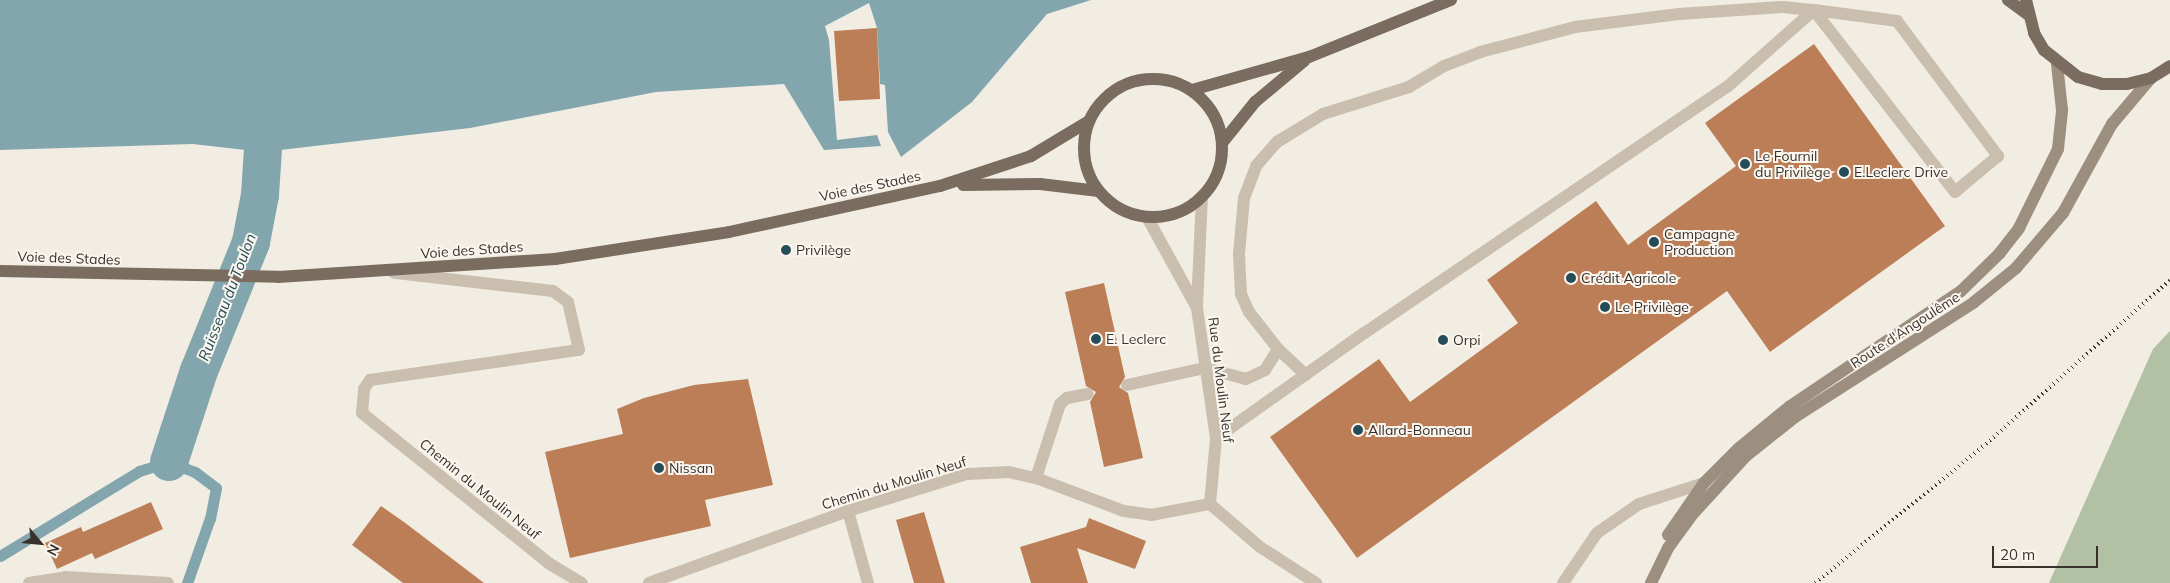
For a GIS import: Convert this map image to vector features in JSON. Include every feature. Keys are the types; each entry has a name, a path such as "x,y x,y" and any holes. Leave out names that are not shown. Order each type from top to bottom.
{"main road":[{"path":"1192,90 1309,57 1451,0"},
{"path":"2008,0 2027,14"},
{"path":"2026,0 2027,14 2034,33 2057,64 2078,77 2102,84 2127,84 2151,78 2170,66"},
{"path":"1222,143 1255,102 1309,57"},
{"name":"Route d'Angoulême","path":"1649,583 1662,544 1704,483 1738,449 1788,407 1961,291 1999,254 2019,228 2058,149 2062,110 2057,64"},
{"name":"Route d'Angoulême","path":"1649,583 1668,548 1691,516 1746,456 1795,417 1973,303 2016,268 2063,213 2112,124 2151,78"},
{"path":"1133,80 1168,80 1192,90 1214,116 1222,143 1220,162 1214,181 1202,196 1176,212 1147,217 1121,209 1099,191 1084,158 1084,139 1089,121 1099,103 1115,90 1133,80"},
{"name":"Voie des Stades","path":"0,271 198,277 278,277 555,259 729,232 940,186 1031,156 1089,121"},
{"name":"Voie des Stades","path":"940,186 1040,184 1099,191"}],"street":[{"path":"1306,375 1278,349 1249,312 1241,294 1238,254 1244,198 1256,166 1277,142 1322,114 1409,87 1444,66 1480,52 1575,27 1773,7 1814,10 1897,21 1998,156 1955,192 1814,10"},
{"path":"1216,438 1728,86 1814,10"},
{"name":"Rue du Moulin Neuf","path":"1202,196 1197,308 1216,438 1210,504"},
{"name":"Rue du Moulin Neuf","path":"1147,217 1197,308"},
{"name":"Chemin du Moulin Neuf","path":"379,271 553,291 568,302 579,350 370,380 362,395 362,414 550,564 582,583"},
{"path":"1127,385 1205,368 1233,377 1256,376 1265,370 1278,349"},
{"path":"1036,478 1060,404 1067,398 1088,394"},
{"name":"Chemin du Moulin Neuf","path":"649,583 848,512 967,474 1009,472 1036,478 1124,511 1151,515 1210,504"},
{"path":"1563,583 1597,533 1639,504 1704,483"},
{"path":"1210,504 1260,546 1316,583"},
{"path":"848,512 868,583"},
{"path":"29,583 65,577 168,583"}],"green space":[{"path":"2170,331 2170,583 2049,583 2153,349"}],"water":[{"path":"0,0 1091,0 1047,14 972,102 901,157 888,132 885,85 880,84 877,28 869,3 825,26 829,40 837,140 877,135 881,146 824,150 784,84 656,92 470,128 263,152 193,144 0,150"}],"building":[{"path":"877,28 880,99 839,101 834,31"},
{"name":"Le Privilège","path":"1814,44 1945,226 1770,352 1727,291 1357,558 1270,437 1379,359 1410,402 1518,323 1487,280 1596,201 1628,245 1736,166 1705,123"},
{"name":"E. Leclerc","path":"1104,283 1125,377 1119,387 1128,393 1143,458 1104,467 1090,402 1096,392 1086,386 1065,292"},
{"name":"Nissan","path":"748,379 773,485 705,500 711,526 570,558 545,452 623,434 617,409 644,398 694,385"},
{"path":"151,502 163,529 95,559 92,553 57,569 45,543 81,527 83,532"},
{"path":"381,506 484,583 403,583 352,545"},
{"path":"924,512 945,583 914,583 896,520"},
{"path":"1089,518 1146,541 1135,569 1077,548 1088,583 1031,583 1020,547 1086,527"}],"waterway":[{"name":"Ruisseau du Toulon","path":"169,462 199,371 251,242 260,195 266,101"},
{"name":"Ruisseau du Toulon","path":"0,556 139,471 169,462 195,472 216,488 210,518 187,583"}],"railway":[{"path":"1815,583 1986,444 2170,280"}],"place":[{"name":"Le Fournil du Privilège","path":"1745,164"},
{"name":"E.Leclerc Drive","path":"1844,172"},
{"name":"Campagne Production","path":"1654,242"},
{"name":"Privilège","path":"786,250"},
{"name":"Crédit Agricole","path":"1571,278"},
{"name":"Le Privilège","path":"1605,307"},
{"name":"E. Leclerc","path":"1096,339"},
{"name":"Orpi","path":"1443,340"},
{"name":"Allard-Bonneau","path":"1358,430"},
{"name":"Nissan","path":"659,468"}]}
